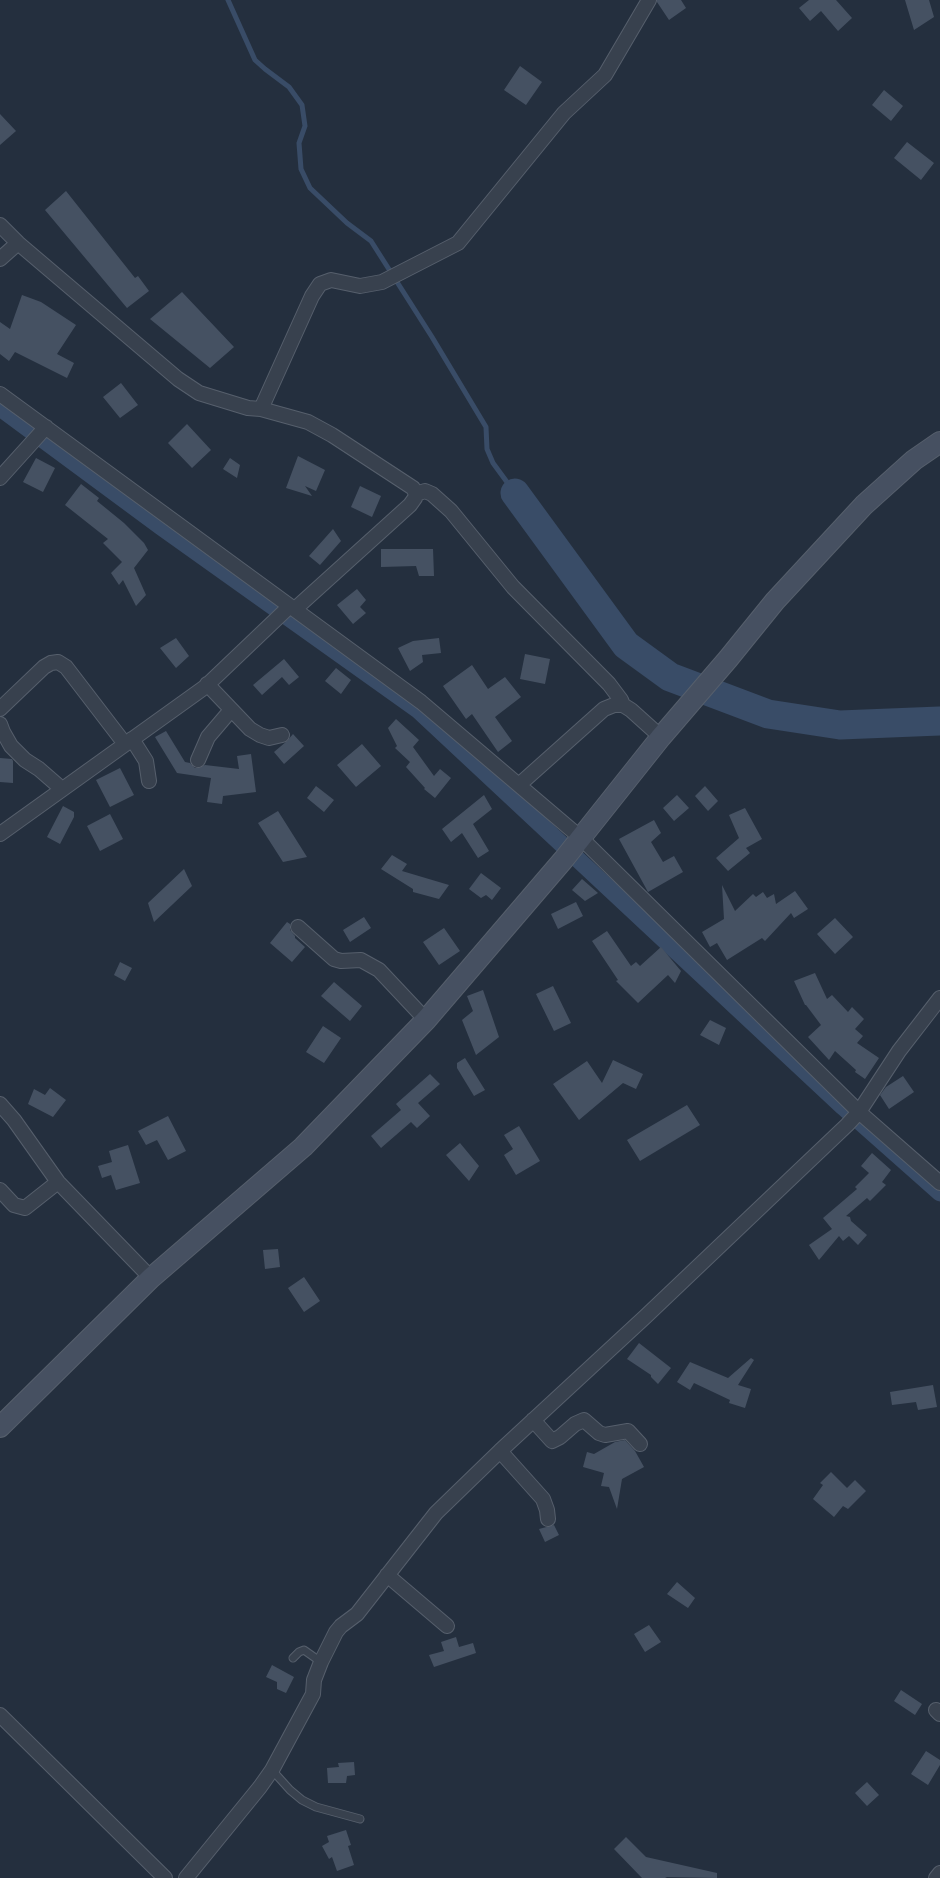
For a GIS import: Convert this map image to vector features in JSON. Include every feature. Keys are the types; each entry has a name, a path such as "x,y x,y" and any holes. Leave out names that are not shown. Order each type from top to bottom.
{"street":[{"path":"260,409 312,296 320,284 331,280 360,286 382,282 458,243 564,113 605,75 649,0"},
{"path":"0,225 18,243 178,380 199,393 248,408 260,409 308,422 332,434 408,484 413,488 416,494"},
{"path":"0,259 18,243"},
{"path":"0,394 422,702 520,784 580,839 859,1112 940,1183"},
{"path":"0,478 46,427"},
{"path":"0,1427 151,1278 304,1147 426,1020 564,859 661,737 728,659 775,601 864,505 914,460 940,442"},
{"path":"0,834 208,684 274,620 292,608 410,505 416,494 424,491 432,494 451,511 513,587 609,684 623,705 640,717 661,737"},
{"path":"0,709 44,668 51,663 58,662 66,668 146,761 149,781"},
{"path":"208,684 231,710 250,729 260,736 269,738 282,735"},
{"path":"520,784 604,709 614,705 623,705"},
{"path":"198,760 208,737 231,710"},
{"path":"0,724 11,746 25,760 39,769 62,789"},
{"path":"298,927 334,959 341,961 361,960 379,970 426,1020"},
{"path":"186,1878 260,1787 272,1770 313,1694 314,1680 321,1662 341,1626 357,1614 436,1513 500,1450 847,1125 859,1112 899,1051 940,998"},
{"path":"0,1104 14,1120 58,1182 151,1278"},
{"path":"0,1190 14,1205 25,1208 58,1182"},
{"path":"533,1420 552,1441 560,1437 574,1424 584,1420 599,1433 605,1435 628,1431 640,1444"},
{"path":"500,1450 543,1499 547,1510 548,1519"},
{"path":"387,1575 447,1626"},
{"path":"0,1715 165,1878"},
{"path":"936,1878 940,1873"}],"lane":[{"path":"294,1658 299,1652 304,1650 321,1662"},
{"path":"272,1770 290,1790 302,1800 316,1807 360,1819"}],"building":[{"path":"657,0 681,0 686,8 669,20"},
{"path":"809,0 836,0 852,18 838,31 821,11 810,21 799,8"},
{"path":"905,0 929,0 934,17 914,30"},
{"path":"520,66 542,82 526,105 504,90"},
{"path":"884,90 903,106 891,121 872,105"},
{"path":"0,114 16,131 0,145"},
{"path":"907,142 934,163 921,180 894,158"},
{"path":"66,191 135,278 138,276 149,291 127,308 45,210"},
{"path":"182,292 234,347 210,368 150,319"},
{"path":"22,295 41,302 76,325 57,354 74,363 67,378 15,352 9,361 0,354 0,322 10,329"},
{"path":"121,383 138,405 120,418 103,397"},
{"path":"187,424 211,450 192,468 168,443"},
{"path":"298,456 325,470 316,491 305,486 312,496 286,488"},
{"path":"36,458 55,468 43,492 23,482"},
{"path":"230,458 240,465 237,478 223,469"},
{"path":"81,484 99,498 97,501 124,523 144,543 148,550 134,568 146,595 136,606 123,580 119,585 111,573 122,562 103,543 108,539 65,505"},
{"path":"360,486 381,496 372,517 351,507"},
{"path":"333,529 341,541 320,565 309,556"},
{"path":"381,549 433,549 434,576 419,576 416,566 381,567"},
{"path":"357,589 366,600 360,607 366,613 353,624 337,605"},
{"path":"176,638 189,656 176,668 160,648"},
{"path":"439,638 441,653 422,655 423,662 410,671 398,648 413,641"},
{"path":"525,654 550,659 545,684 520,679"},
{"path":"284,659 299,677 289,685 282,677 262,695 253,685"},
{"path":"472,665 488,689 505,677 521,697 495,717 512,741 498,752 472,714 466,719 443,686"},
{"path":"336,668 351,680 341,694 325,681"},
{"path":"396,719 419,740 413,747 434,776 440,769 451,778 435,798 424,789 425,788 406,767 410,762 395,748 397,746 388,728"},
{"path":"166,731 185,762 190,763 195,768 205,765 239,769 237,756 251,754 256,792 223,796 222,804 207,802 211,778 177,773 155,737"},
{"path":"293,734 304,746 284,764 274,752"},
{"path":"362,744 381,766 356,787 337,765"},
{"path":"0,758 12,759 13,783 0,782"},
{"path":"120,768 134,795 110,807 96,780"},
{"path":"316,786 334,800 324,812 307,798"},
{"path":"705,786 718,801 708,811 695,796"},
{"path":"484,795 492,809 473,824 489,851 478,858 462,833 451,842 442,829"},
{"path":"677,795 689,808 674,821 663,808"},
{"path":"63,806 74,812 74,817 60,844 47,837"},
{"path":"745,808 762,839 746,848 750,853 728,871 716,858 739,838 729,815"},
{"path":"278,811 307,857 283,862 258,823"},
{"path":"110,814 123,839 100,851 87,826"},
{"path":"654,820 661,833 651,842 663,862 674,856 683,872 648,892 619,839"},
{"path":"392,855 407,864 402,871 449,885 439,899 413,892 413,889 381,869"},
{"path":"184,869 192,886 154,922 148,903"},
{"path":"481,873 501,888 492,900 486,895 481,898 469,889"},
{"path":"582,879 598,893 585,901 572,890"},
{"path":"722,885 735,911 753,894 756,897 763,892 767,898 774,894 776,904 795,891 808,909 794,918 791,913 765,941 762,938 727,960 717,943 710,947 702,932 724,919"},
{"path":"576,902 583,916 558,929 551,914"},
{"path":"364,917 371,928 350,942 343,930"},
{"path":"835,918 853,937 835,954 817,934"},
{"path":"287,922 290,924 290,930 295,938 305,947 292,962 270,943"},
{"path":"444,928 460,951 439,965 423,942"},
{"path":"607,931 631,966 636,962 640,966 661,947 681,971 675,983 668,975 638,1003 616,981 618,980 592,941"},
{"path":"120,962 132,968 125,981 114,975"},
{"path":"815,973 827,999 832,995 848,1012 852,1007 864,1019 855,1029 863,1036 857,1043 879,1058 865,1079 855,1072 856,1070 835,1051 829,1060 808,1037 821,1025 805,1005 794,981"},
{"path":"334,982 362,1006 350,1021 321,996"},
{"path":"553,986 571,1023 554,1031 536,994"},
{"path":"483,990 499,1037 476,1055 462,1020 473,1011 467,996"},
{"path":"710,1020 726,1028 719,1045 700,1035"},
{"path":"323,1026 341,1038 324,1063 306,1052"},
{"path":"465,1058 485,1090 474,1096 457,1068 457,1063"},
{"path":"613,1060 643,1074 636,1089 623,1083 579,1120 553,1084 587,1061 602,1083"},
{"path":"430,1074 440,1084 418,1103 430,1116 417,1128 411,1122 381,1148 371,1136 401,1110 396,1104"},
{"path":"903,1076 914,1092 889,1109 880,1095 886,1087"},
{"path":"50,1088 66,1100 53,1117 28,1104 34,1089 45,1095"},
{"path":"687,1105 700,1125 640,1161 627,1140"},
{"path":"168,1116 186,1151 168,1160 157,1140 146,1145 138,1131"},
{"path":"519,1126 540,1161 516,1175 504,1155 513,1149 504,1135"},
{"path":"460,1143 479,1166 469,1181 446,1155"},
{"path":"128,1145 140,1183 116,1190 111,1175 102,1178 98,1166 112,1162 109,1151"},
{"path":"872,1153 891,1170 882,1182 886,1185 870,1201 867,1198 846,1216 850,1217 851,1221 867,1235 858,1245 849,1236 843,1241 839,1236 819,1260 809,1245 832,1229 823,1218 857,1189 855,1187 869,1173 861,1166"},
{"path":"278,1249 280,1267 265,1269 263,1250"},
{"path":"304,1277 320,1301 304,1312 288,1288"},
{"path":"639,1343 671,1368 658,1384 651,1377 651,1375 627,1359"},
{"path":"751,1358 754,1360 738,1385 751,1389 745,1408 729,1403 730,1400 694,1383 690,1390 677,1382 690,1362 728,1378"},
{"path":"933,1385 937,1407 918,1410 916,1402 892,1405 890,1392"},
{"path":"625,1440 635,1451 644,1467 622,1479 617,1509 609,1487 601,1486 604,1473 583,1467 587,1452 594,1454 615,1442"},
{"path":"831,1472 847,1488 855,1480 866,1491 848,1509 843,1506 834,1517 813,1499 823,1485 820,1483"},
{"path":"554,1525 559,1535 545,1542 539,1529"},
{"path":"677,1582 695,1598 688,1608 667,1594"},
{"path":"649,1625 661,1642 645,1652 634,1634"},
{"path":"456,1637 459,1647 473,1643 476,1653 434,1667 429,1655 444,1651 441,1642"},
{"path":"272,1665 294,1677 286,1693 277,1689 277,1682 266,1677"},
{"path":"901,1690 922,1704 915,1715 894,1701"},
{"path":"926,1751 940,1760 940,1765 928,1785 911,1774"},
{"path":"354,1762 355,1775 347,1776 346,1783 328,1783 327,1768 339,1767 338,1763"},
{"path":"867,1782 879,1795 867,1806 855,1793"},
{"path":"346,1830 351,1845 348,1846 354,1865 337,1871 332,1857 329,1859 322,1846 329,1842 327,1836"},
{"path":"626,1837 646,1857 717,1873 717,1878 642,1878 614,1849"}],"waterway":[{"path":"228,0 255,60 289,87 302,105 305,126 299,143 301,169 310,188 347,223 371,241 432,337 486,427 487,449 493,463 515,493"},
{"path":"0,408 161,527 418,710 843,1107 940,1193"},
{"path":"515,493 626,645 670,677 768,714 840,725 940,721"}]}
